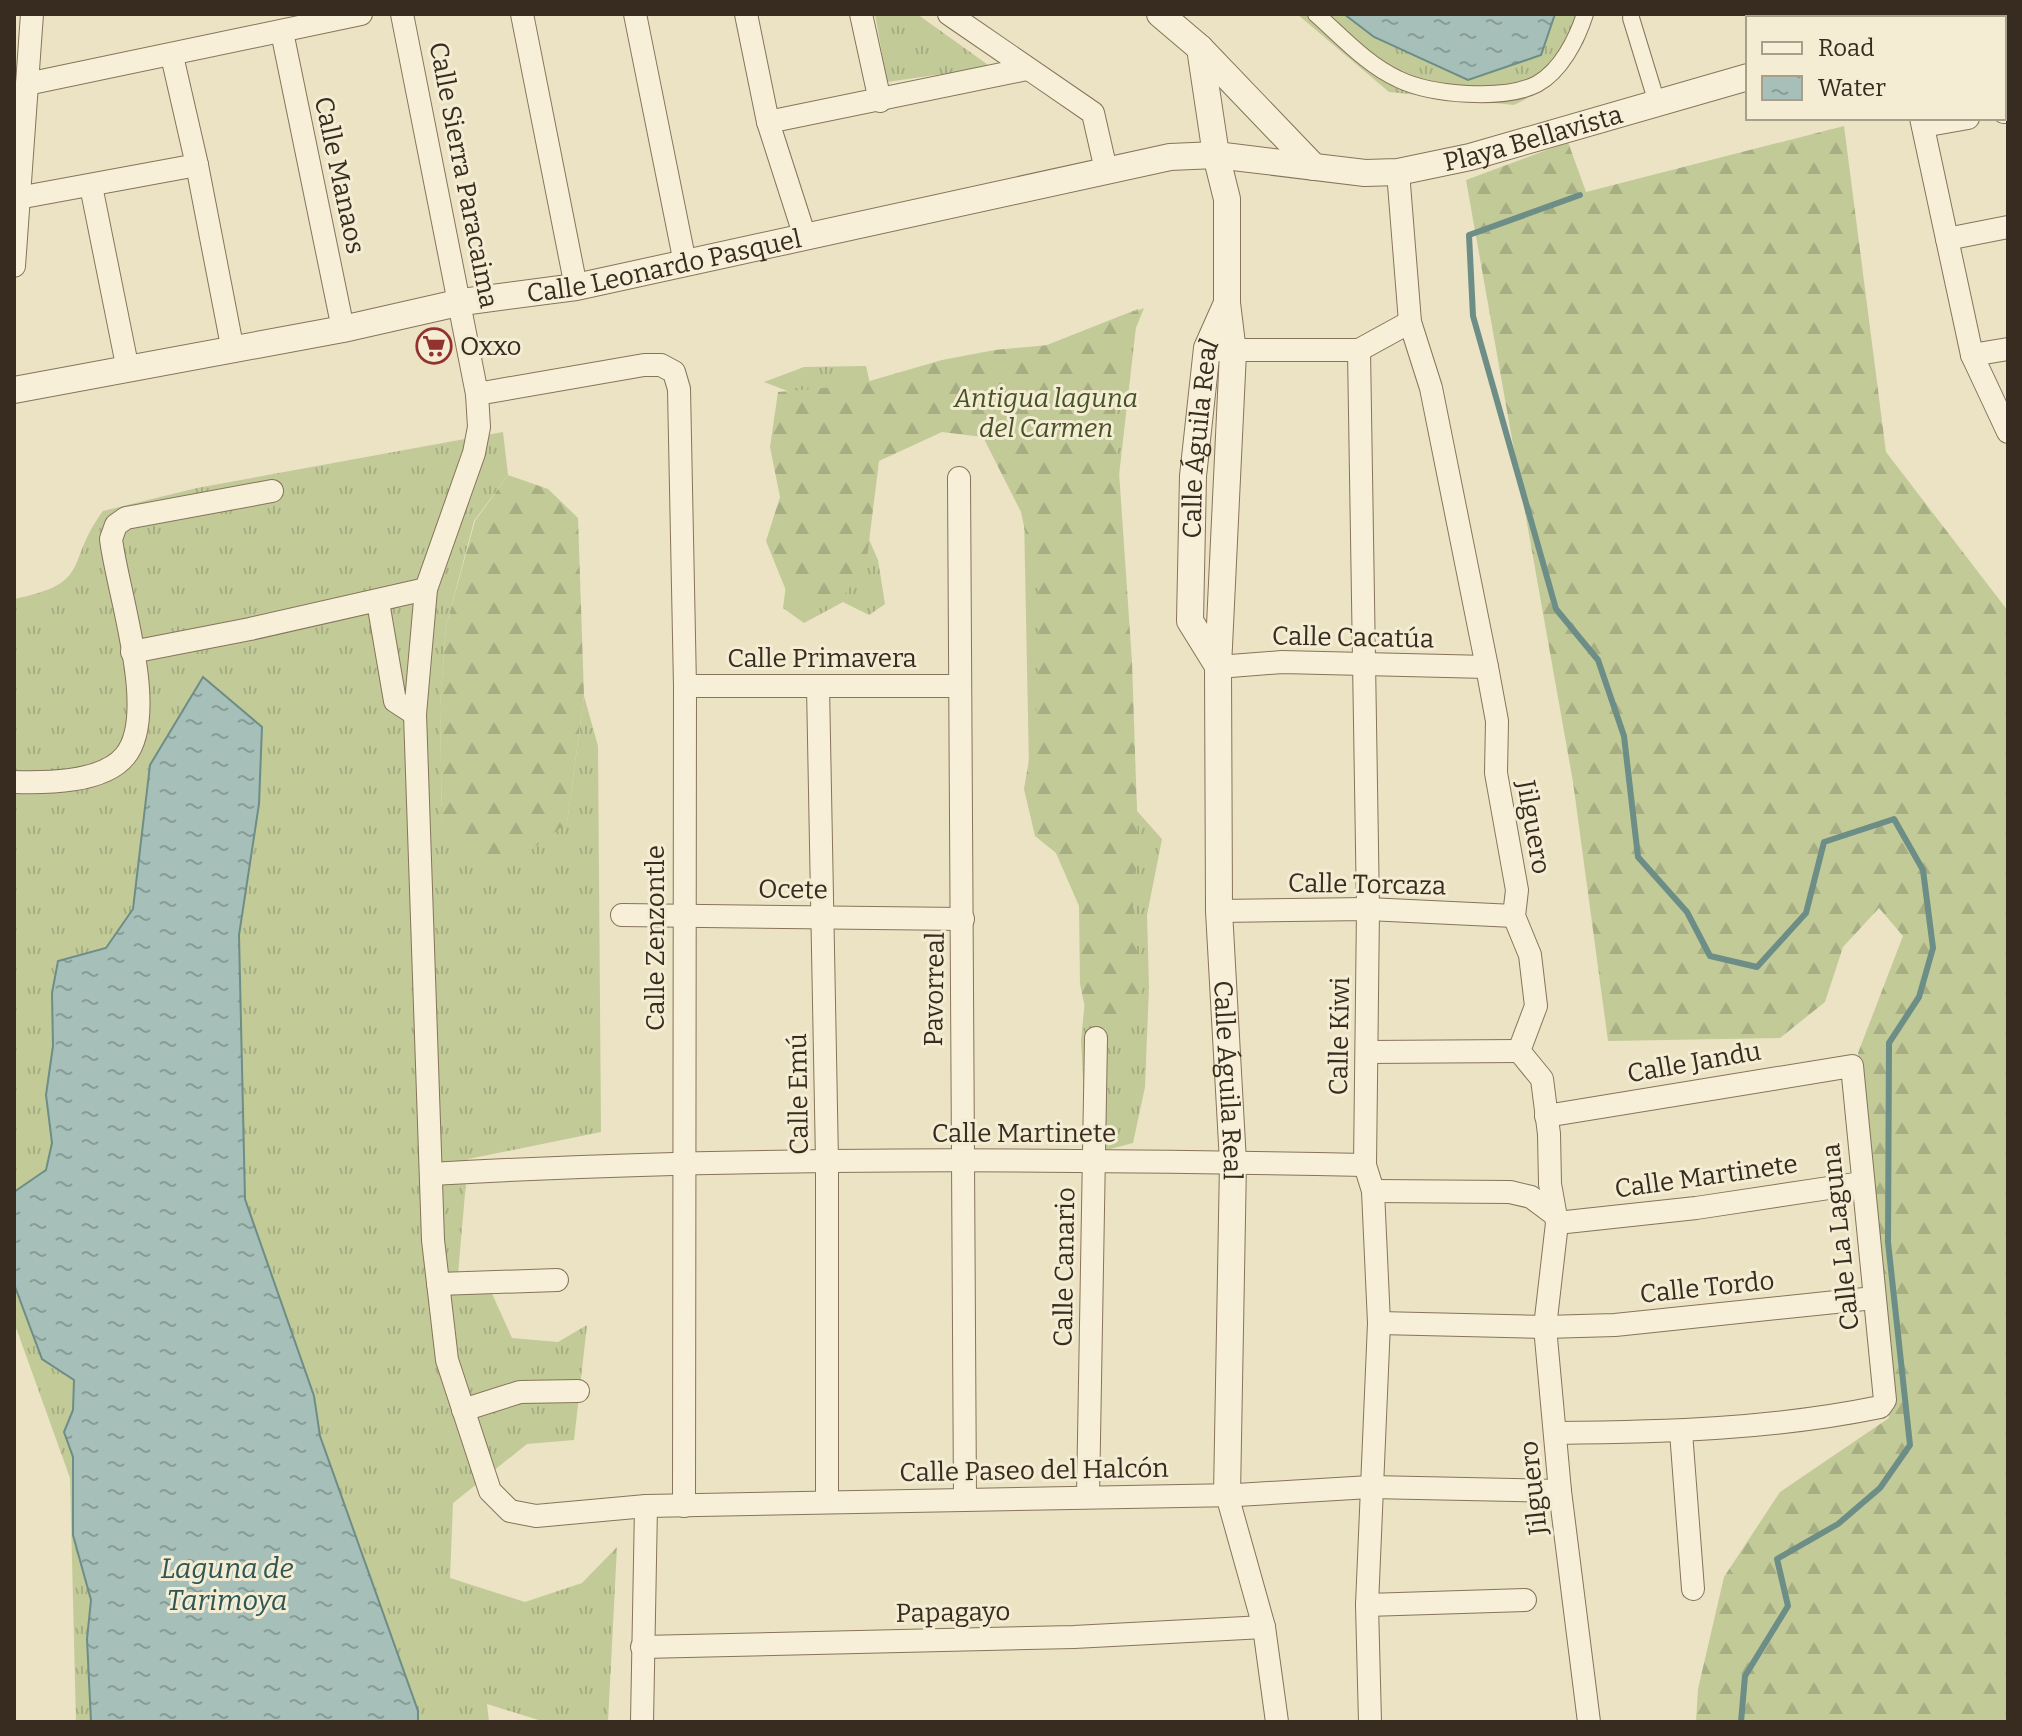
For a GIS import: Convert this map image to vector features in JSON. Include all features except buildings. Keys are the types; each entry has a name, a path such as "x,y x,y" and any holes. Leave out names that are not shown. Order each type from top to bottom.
{"street":[{"path":"14,266 32,14"},
{"path":"27,84 361,14"},
{"name":"Calle Sierra Paracaima","path":"402,14 462,302 477,394 479,427 474,453 426,589 415,714 431,1174 438,1284 447,1360 490,1491 510,1511"},
{"path":"522,14 576,287"},
{"path":"635,14 685,263"},
{"path":"746,14 768,122 805,237"},
{"path":"861,14 880,101"},
{"path":"949,14 1093,113 1106,170"},
{"path":"1160,14 1200,48 1314,167"},
{"path":"1316,14 1380,70 1430,89 1474,93 1513,91 1538,83 1561,63 1585,14"},
{"path":"1631,18 1657,103"},
{"name":"Calle Manaos","path":"282,32 343,329"},
{"name":"Calle Águila Real","path":"1200,48 1216,155 1227,199 1227,303 1233,352 1218,667 1219,911 1233,1162 1227,1495"},
{"path":"172,56 197,165 233,351"},
{"path":"768,122 1027,69"},
{"name":"Playa Bellavista","path":"1314,167 1398,172 1470,157 1746,78"},
{"path":"1945,120 1922,122 1972,355 2008,432"},
{"name":"Calle Leonardo Pasquel","path":"14,390 233,351 462,302 576,287 1170,157 1216,155 1314,167"},
{"path":"18,198 197,165"},
{"name":"Jilguero","path":"1398,172 1410,322 1431,388 1487,667 1497,721 1496,773 1517,890 1514,916 1530,955 1536,1006 1519,1051 1542,1079 1547,1125 1556,1219 1545,1327 1560,1491 1589,1722"},
{"path":"91,186 128,370"},
{"path":"1947,239 2008,227"},
{"name":"Calle Águila Real","path":"1218,667 1190,621 1193,476 1207,348 1227,303"},
{"path":"1207,348 1233,352 1359,350 1410,322"},
{"path":"1972,355 2008,349"},
{"name":"Calle Kiwi","path":"1359,350 1368,909 1365,1165 1373,1191 1379,1323 1367,1605 1370,1722"},
{"name":"Calle Zenzontle","path":"477,394 644,365 661,365 674,372 681,416 685,686 682,916 684,1506"},
{"name":"Pavorreal","path":"959,478 965,1500"},
{"path":"14,782 45,783 87,777 124,758 137,736 132,652 111,539 116,525 126,518 272,491"},
{"path":"132,652 378,602 426,589"},
{"path":"378,602 395,701 415,714"},
{"name":"Calle Cacatúa","path":"1218,667 1364,663 1487,667"},
{"name":"Calle Primavera","path":"685,686 959,686"},
{"name":"Calle Emú","path":"818,686 827,1161 827,1501"},
{"name":"Calle Torcaza","path":"1219,911 1368,909 1514,916"},
{"name":"Ocete","path":"622,915 963,919"},
{"name":"Calle Canario","path":"1088,1496 1096,1038"},
{"path":"1367,1052 1519,1051"},
{"name":"Calle Jandu","path":"1547,1125 1852,1066"},
{"name":"Calle La Laguna","path":"1681,1432 1812,1421 1880,1407 1884,1403 1852,1066"},
{"path":"1502,1192 1523,1185 1543,1162 1547,1125"},
{"name":"Calle Martinete","path":"431,1174 827,1161 1094,1159 1365,1165"},
{"name":"Calle Martinete","path":"1556,1219 1696,1208 1862,1183"},
{"path":"1373,1191 1502,1192 1531,1197 1556,1219"},
{"path":"438,1284 557,1280"},
{"name":"Calle Tordo","path":"1379,1323 1545,1327 1615,1325 1874,1298"},
{"path":"463,1410 520,1392 578,1391"},
{"path":"1555,1433 1681,1432 1693,1589"},
{"name":"Calle Paseo del Halcón","path":"510,1511 536,1516 646,1506 1227,1495 1370,1487 1560,1491"},
{"path":"1227,1495 1264,1627 1277,1722"},
{"path":"642,1722 646,1506"},
{"path":"1367,1605 1525,1600"},
{"name":"Papagayo","path":"642,1647 1074,1637 1264,1627"}],"green space":[{"path":"875,14 917,14 991,67 887,82"},
{"path":"1297,14 1586,14 1584,43 1526,99 1514,105 1389,92"},
{"path":"1844,126 1886,452 2008,611 2008,1722 1696,1722 1698,1689 1724,1577 1780,1492 1889,1418 1858,1053 1903,936 1879,908 1843,947 1825,1002 1780,1038 1608,1041 1573,782 1466,180 1568,142 1586,192"},
{"name":"Antigua laguna del Carmen","path":"1144,308 1124,357 1115,413 1132,662 1138,843 1133,908 1142,996 1116,1026 1088,1022 1080,984 1079,906 1056,853 1035,836 1024,789 1036,718 1040,600 1021,512 983,437 942,432 879,461 866,566 839,602 789,598 766,541 780,497 770,447 778,392 856,385 942,360 995,350 1049,345"},
{"name":"Antigua laguna del Carmen","path":"1138,309 1105,598 1131,701 1137,811 1162,839 1147,915 1149,987 1145,1087 1133,1143 1102,1151 1085,1115 1081,1041 1096,885 1029,767 1023,465 993,392 893,442 862,482 860,519 878,560 885,604 869,615 843,602 804,623 783,608 811,400 764,382 804,367 866,366 872,392 931,391"},
{"path":"503,432 508,475 474,521 446,626 440,706 442,828 567,823 584,696 598,746 601,1132 468,1159 458,1274 489,1287 512,1338 558,1342 587,1325 574,1440 527,1444 453,1503 450,1578 525,1602 582,1583 617,1547 608,1722 545,1722 487,1704 489,1722 76,1722 70,1478 14,1322 14,599 39,593 67,578 103,511 197,488","holes":["204,678 242,710 183,712"]},
{"path":"508,475 548,489 578,518 584,696 567,823 503,871 442,828 440,706 446,626 475,521"}],"water":[{"path":"1344,14 1555,14 1541,55 1468,80 1374,37"},
{"name":"Laguna de Tarimoya","path":"203,677 262,727 259,804 239,935 245,1199 314,1396 320,1436 418,1711 418,1722 91,1722 87,1639 91,1600 73,1535 73,1457 64,1432 73,1410 74,1380 42,1359 14,1284 14,1192 46,1170 52,1143 46,1095 53,1046 52,993 58,961 106,948 133,909 150,765"}],"waterway":[{"path":"1580,195 1469,235 1473,316 1556,609 1598,660 1624,736 1638,857 1687,912 1710,956 1757,967 1806,913 1824,842 1894,819 1923,870 1933,948 1919,997 1889,1043 1888,1242 1910,1445 1880,1488 1838,1524 1777,1559 1788,1606 1745,1676 1741,1722"}],"place":[{"name":"Oxxo","path":"434,346"}]}
